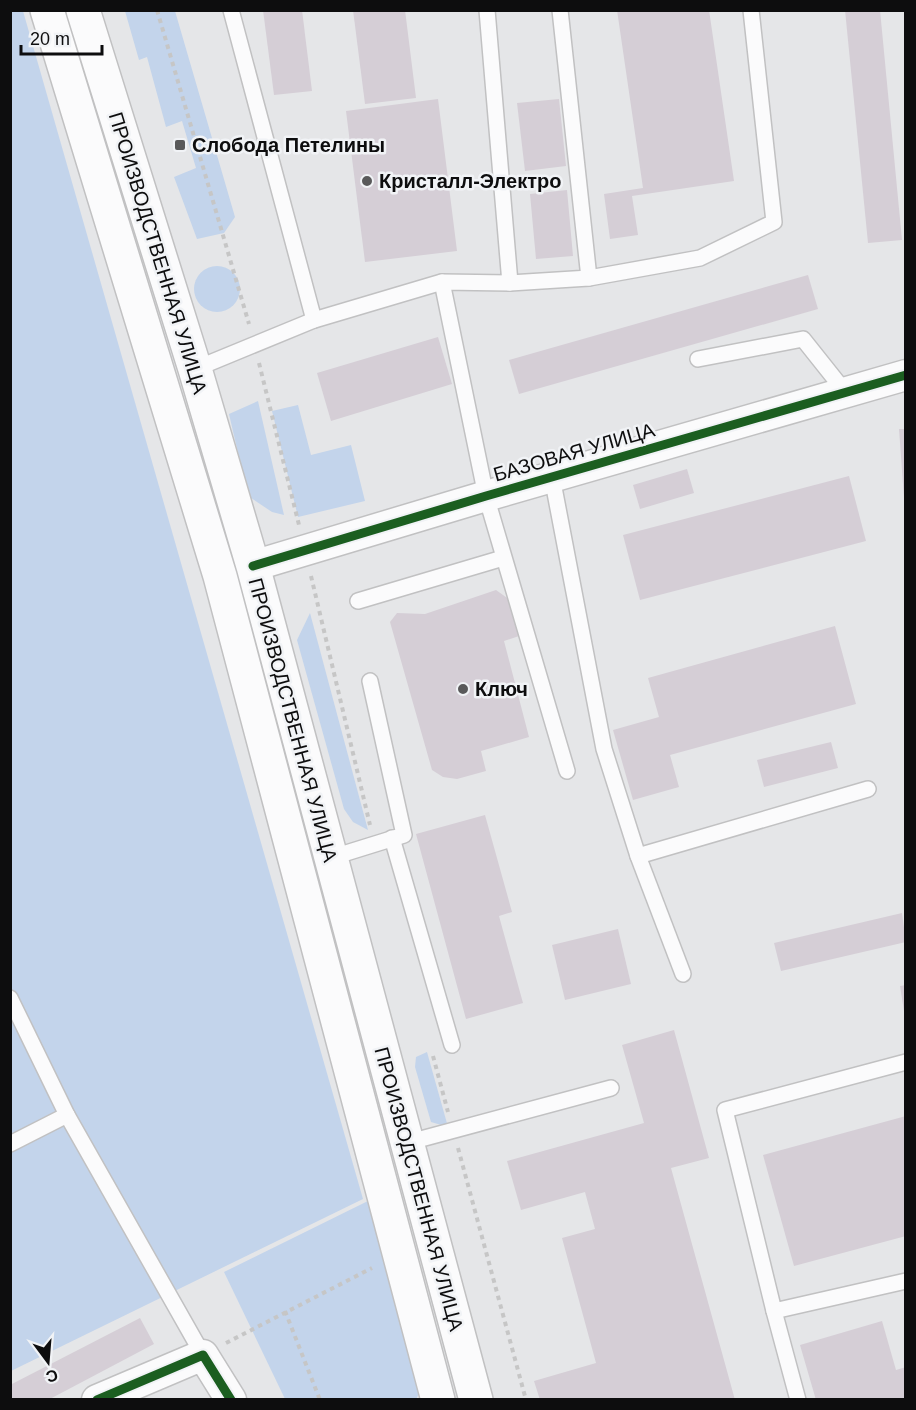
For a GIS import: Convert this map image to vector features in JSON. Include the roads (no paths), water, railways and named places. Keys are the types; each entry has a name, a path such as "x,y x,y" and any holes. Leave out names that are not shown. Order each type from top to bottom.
{"highway":[{"name":"ПРОИЗВОДСТВЕННАЯ УЛИЦА","path":"47,10 220,576 438,1400"},
{"name":"ПРОИЗВОДСТВЕННАЯ УЛИЦА","path":"83,10 195,369 253,566 476,1400"},
{"name":"БАЗОВАЯ УЛИЦА","path":"220,576 253,566"}],"street":[{"name":"БАЗОВАЯ УЛИЦА","path":"253,566 304,549 906,375"},
{"path":"98,1400 203,1355 231,1400"}],"lane":[{"path":"231,10 314,320"},
{"path":"487,10 510,283"},
{"path":"560,10 589,278"},
{"path":"195,369 314,320 442,282 510,283 589,278 700,258 774,222 752,10"},
{"path":"442,282 486,496 567,771"},
{"path":"698,359 803,339 846,393"},
{"path":"552,477 604,749 638,856 683,974"},
{"path":"358,601 504,558"},
{"path":"330,858 404,835 369,681"},
{"path":"638,856 868,789"},
{"path":"392,838 452,1045"},
{"path":"10,998 67,1115 203,1355"},
{"path":"798,1400 725,1110 906,1062"},
{"path":"406,1143 610,1088"},
{"path":"10,1144 67,1115"},
{"path":"774,1311 906,1281"}],"place":[{"name":"Слобода Петелины","path":"180,145"},
{"name":"Кристалл-Электро","path":"367,181"},
{"name":"Ключ","path":"463,689"}]}
